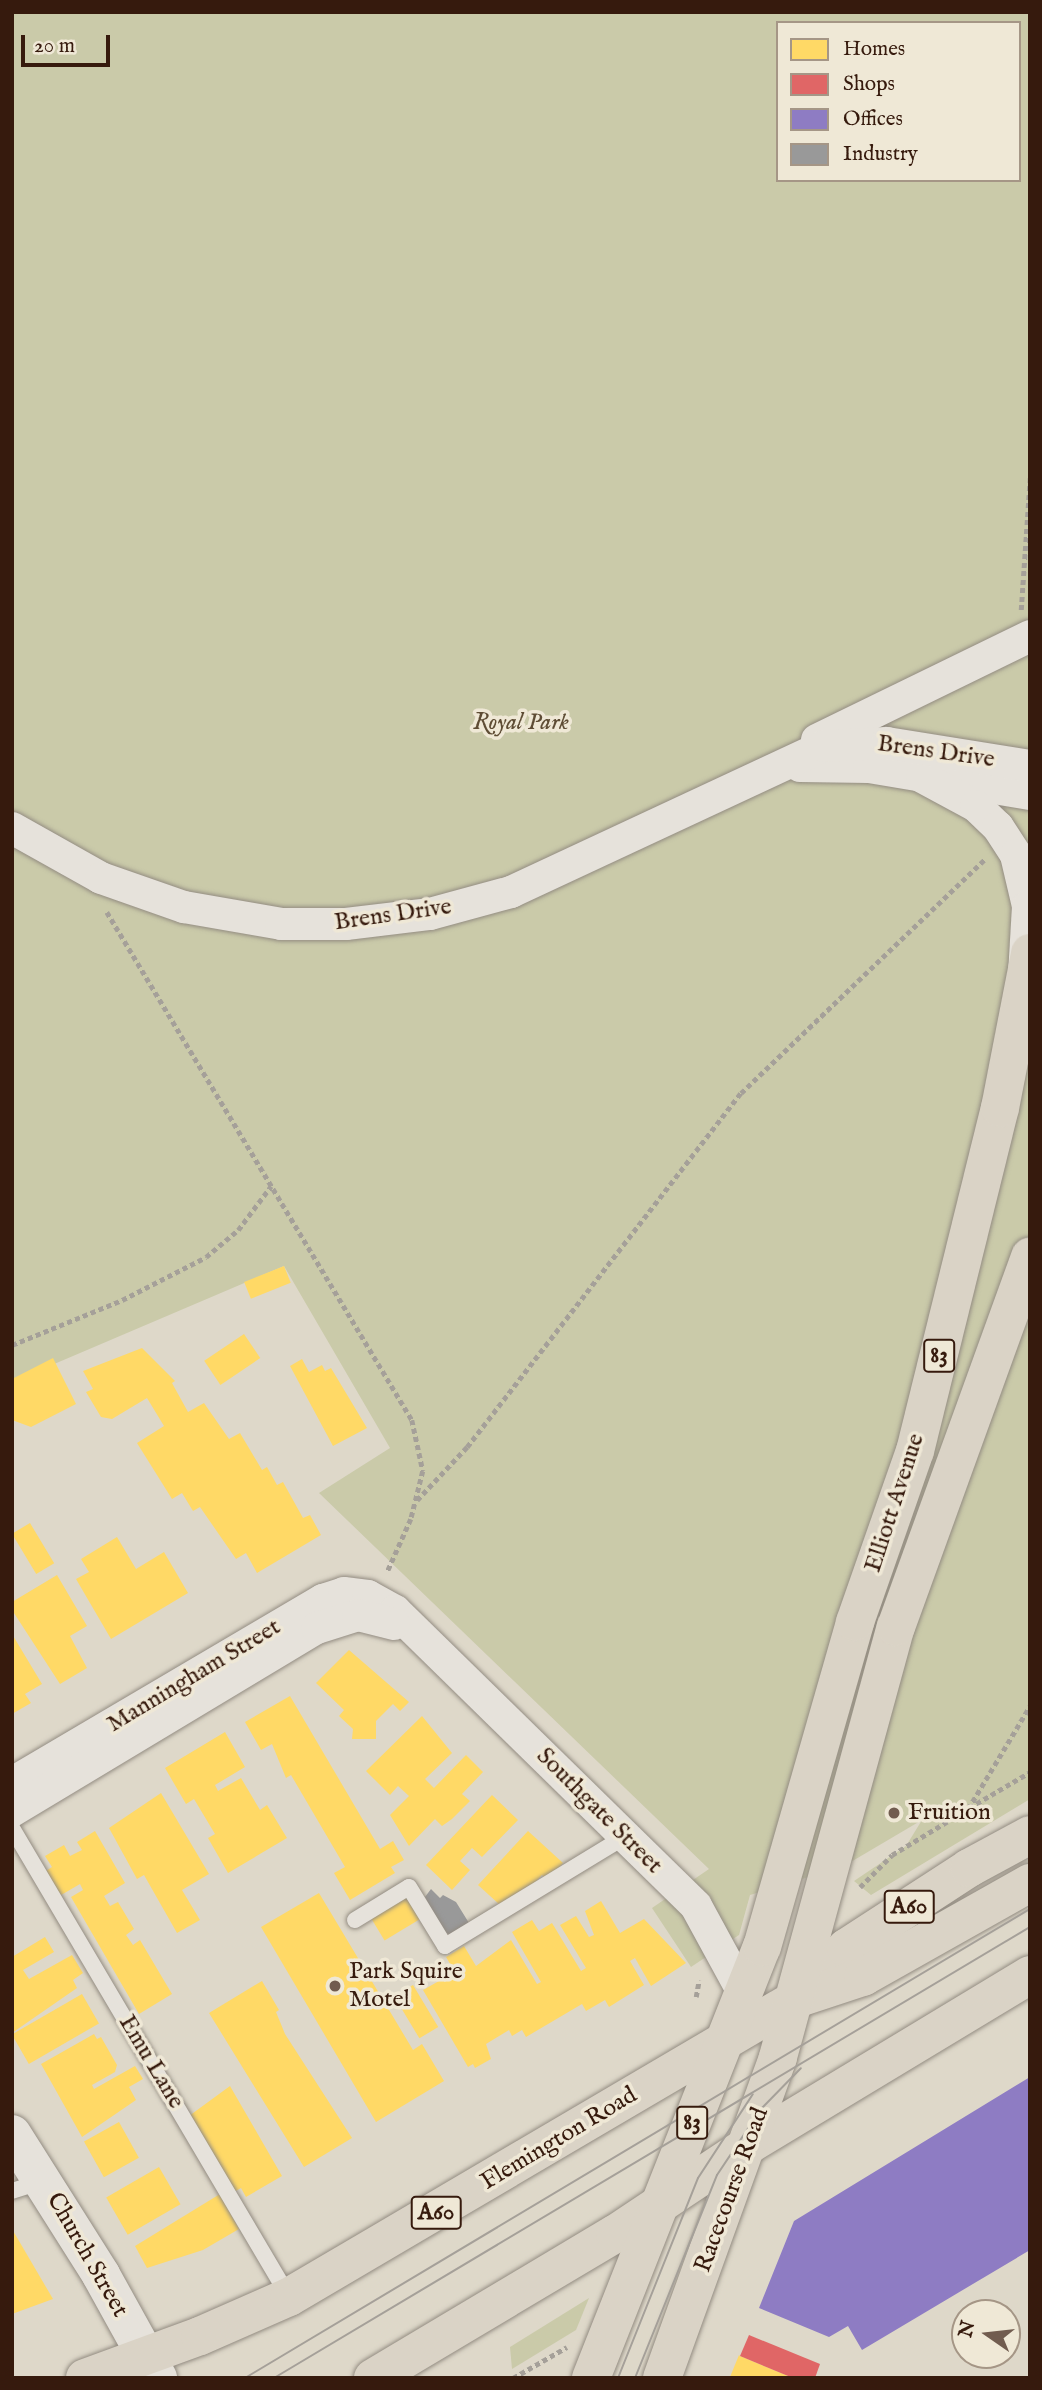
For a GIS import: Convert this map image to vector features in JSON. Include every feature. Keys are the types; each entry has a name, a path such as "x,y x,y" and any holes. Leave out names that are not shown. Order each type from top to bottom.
{"main road":[{"name":"Elliott Avenue","path":"724,2042 762,1947 855,1622 915,1451 963,1268 1030,953"},
{"name":"Elliott Avenue","path":"799,1998 881,1674 1030,1256"},
{"name":"Flemington Road","path":"799,1998 846,1948 969,1868 1030,1835"},
{"name":"Flemington Road","path":"85,2378 151,2367 289,2297 799,1998 863,1977 1030,1884"},
{"path":"373,2378 660,2204 750,2144 1030,1975"},
{"name":"Racecourse Road","path":"662,2378 750,2144 799,1998"},
{"name":"83","path":"591,2378 724,2042"}],"street":[{"path":"771,768 851,722 1027,638"},
{"name":"Brens Drive","path":"12,828 102,878 184,907 281,924 369,923 430,914 511,892 771,768 824,746 875,742 1030,766"},
{"name":"Brens Drive","path":"771,768 852,765 1030,794"},
{"path":"922,777 986,814 1011,845 1020,865 1029,922 1016,1022"},
{"name":"Manningham Street","path":"12,1783 330,1596 351,1593 378,1609"},
{"name":"Southgate Street","path":"378,1609 430,1646 701,1912 744,1994"},
{"name":"Manningham Street","path":"12,1811 317,1628 378,1609"},
{"name":"Church Street","path":"12,2134 28,2186 151,2367"}],"lane":[{"name":"Emu Lane","path":"12,1828 289,2297"},
{"path":"355,1920 409,1887 445,1946 626,1836"}],"path":[{"path":"1027,638 1019,622 1030,477"},
{"path":"416,1501 467,1447 741,1093 995,849"},
{"path":"101,904 412,1420 423,1459 416,1501 388,1568 378,1609"},
{"path":"12,1345 122,1300 206,1257 238,1230 271,1186"},
{"path":"968,1809 1030,1706"},
{"path":"851,1897 892,1855 1030,1772"},
{"path":"696,1969 701,1984 696,1997"},
{"path":"513,2378 572,2342"}],"green space":[{"name":"Royal Park","path":"12,12 1030,12 1030,1799 871,1895 854,1881 906,1846 922,1820 844,1866 750,1895 739,1935 691,1967 652,1908 709,1869 319,1493 390,1448 284,1266 12,1382"},
{"path":"589,2298 576,2330 512,2369 510,2347"}],"building: Homes":[{"path":"284,1266 291,1283 251,1299 244,1282"},
{"path":"244,1334 260,1358 220,1385 204,1361"},
{"path":"142,1348 175,1381 172,1383 188,1412 204,1403 229,1439 240,1433 262,1470 267,1467 277,1485 283,1482 303,1518 310,1515 321,1535 257,1573 246,1553 236,1559 200,1507 193,1511 182,1493 172,1499 137,1443 164,1426 147,1398 112,1419 101,1417 86,1392 93,1389 83,1371"},
{"path":"53,1358 76,1404 31,1427 12,1420 12,1379"},
{"path":"302,1359 309,1372 322,1365 325,1371 331,1368 367,1428 333,1446 290,1366"},
{"path":"30,1523 54,1563 36,1574 12,1534"},
{"path":"117,1537 136,1569 164,1552 188,1593 111,1639 76,1579 89,1572 81,1559"},
{"path":"57,1575 87,1626 70,1636 87,1668 60,1684 12,1610 12,1602"},
{"path":"12,1634 42,1684 25,1694 31,1703 12,1714"},
{"path":"349,1650 409,1702 400,1711 393,1704 376,1721 376,1739 352,1739 353,1729 339,1716 344,1710 316,1683"},
{"path":"290,1696 380,1849 393,1841 404,1860 391,1867 395,1873 350,1900 334,1873 345,1867 291,1775 286,1778 272,1744 261,1750 245,1722"},
{"path":"422,1716 452,1753 425,1779 434,1788 466,1755 483,1772 462,1794 470,1801 452,1819 442,1826 435,1819 409,1846 390,1815 409,1796 398,1786 390,1795 366,1771"},
{"path":"225,1732 245,1767 215,1785 218,1791 241,1778 260,1810 267,1805 287,1838 228,1873 208,1838 215,1834 194,1799 186,1804 165,1768"},
{"path":"161,1793 209,1874 182,1890 200,1920 177,1933 144,1875 137,1879 109,1828"},
{"path":"492,1795 518,1820 482,1857 472,1848 460,1861 470,1870 452,1890 426,1865"},
{"path":"95,1831 125,1883 104,1896 110,1906 118,1902 134,1929 126,1935 133,1945 140,1940 172,1994 139,2014 71,1897 83,1890 80,1884 56,1898 41,1874 52,1867 45,1856 64,1845 70,1856 82,1850 77,1842"},
{"path":"528,1831 563,1863 547,1880 542,1875 526,1892 500,1905 478,1885"},
{"name":"Park Squire Motel","path":"319,1893 413,2050 422,2044 444,2081 376,2122 261,1927"},
{"path":"408,1896 421,1918 385,1940 371,1918"},
{"path":"601,1901 620,1933 644,1919 686,1963 651,1986 635,1958 630,1961 644,1985 609,2007 605,2000 586,2011 582,2004 526,2037 522,2030 512,2036 509,2030 486,2044 491,2059 475,2068 473,2064 468,2067 423,1990 455,1972 446,1957 464,1946 476,1966 511,1940 537,1984 541,1982 512,1932 532,1920 539,1931 552,1923 581,1971 586,1968 560,1925 576,1916 589,1937 594,1935 585,1911"},
{"path":"45,1937 54,1952 23,1970 29,1979 72,1955 83,1973 73,1980 77,1988 12,2033 12,1957"},
{"path":"262,1981 279,2010 276,2012 285,2034 352,2138 304,2167 209,2013"},
{"path":"413,1985 438,2027 419,2038 394,1996"},
{"path":"82,1994 99,2023 29,2064 12,2034"},
{"path":"94,2034 97,2039 101,2037 117,2065 115,2072 92,2085 94,2089 135,2066 143,2079 129,2087 136,2100 82,2137 41,2064"},
{"path":"230,2086 282,2176 246,2197 241,2188 234,2192 189,2116"},
{"path":"119,2122 139,2158 104,2177 84,2141"},
{"path":"159,2167 180,2204 128,2235 106,2198"},
{"path":"220,2194 239,2229 203,2250 147,2268 135,2246"},
{"path":"12,2229 53,2299 12,2314"},
{"path":"740,2356 793,2378 730,2377"}],"building: Shops":[{"path":"749,2335 820,2364 815,2378 793,2378 740,2356"}],"building: Offices":[{"path":"1030,2077 1030,2250 862,2350 848,2326 829,2337 759,2308 794,2221"}],"building: Industry":[{"path":"431,1889 440,1898 443,1895 456,1902 469,1923 451,1935 443,1931 425,1897"}],"tram line":[{"path":"245,2378 1030,1909"},
{"path":"274,2378 1030,1927"},
{"path":"635,2378 717,2175 761,2109 801,2068"},
{"path":"618,2378 698,2178 753,2094"}],"place":[{"name":"Fruition","path":"894,1813"},
{"name":"Park Squire Motel","path":"335,1986"}]}
